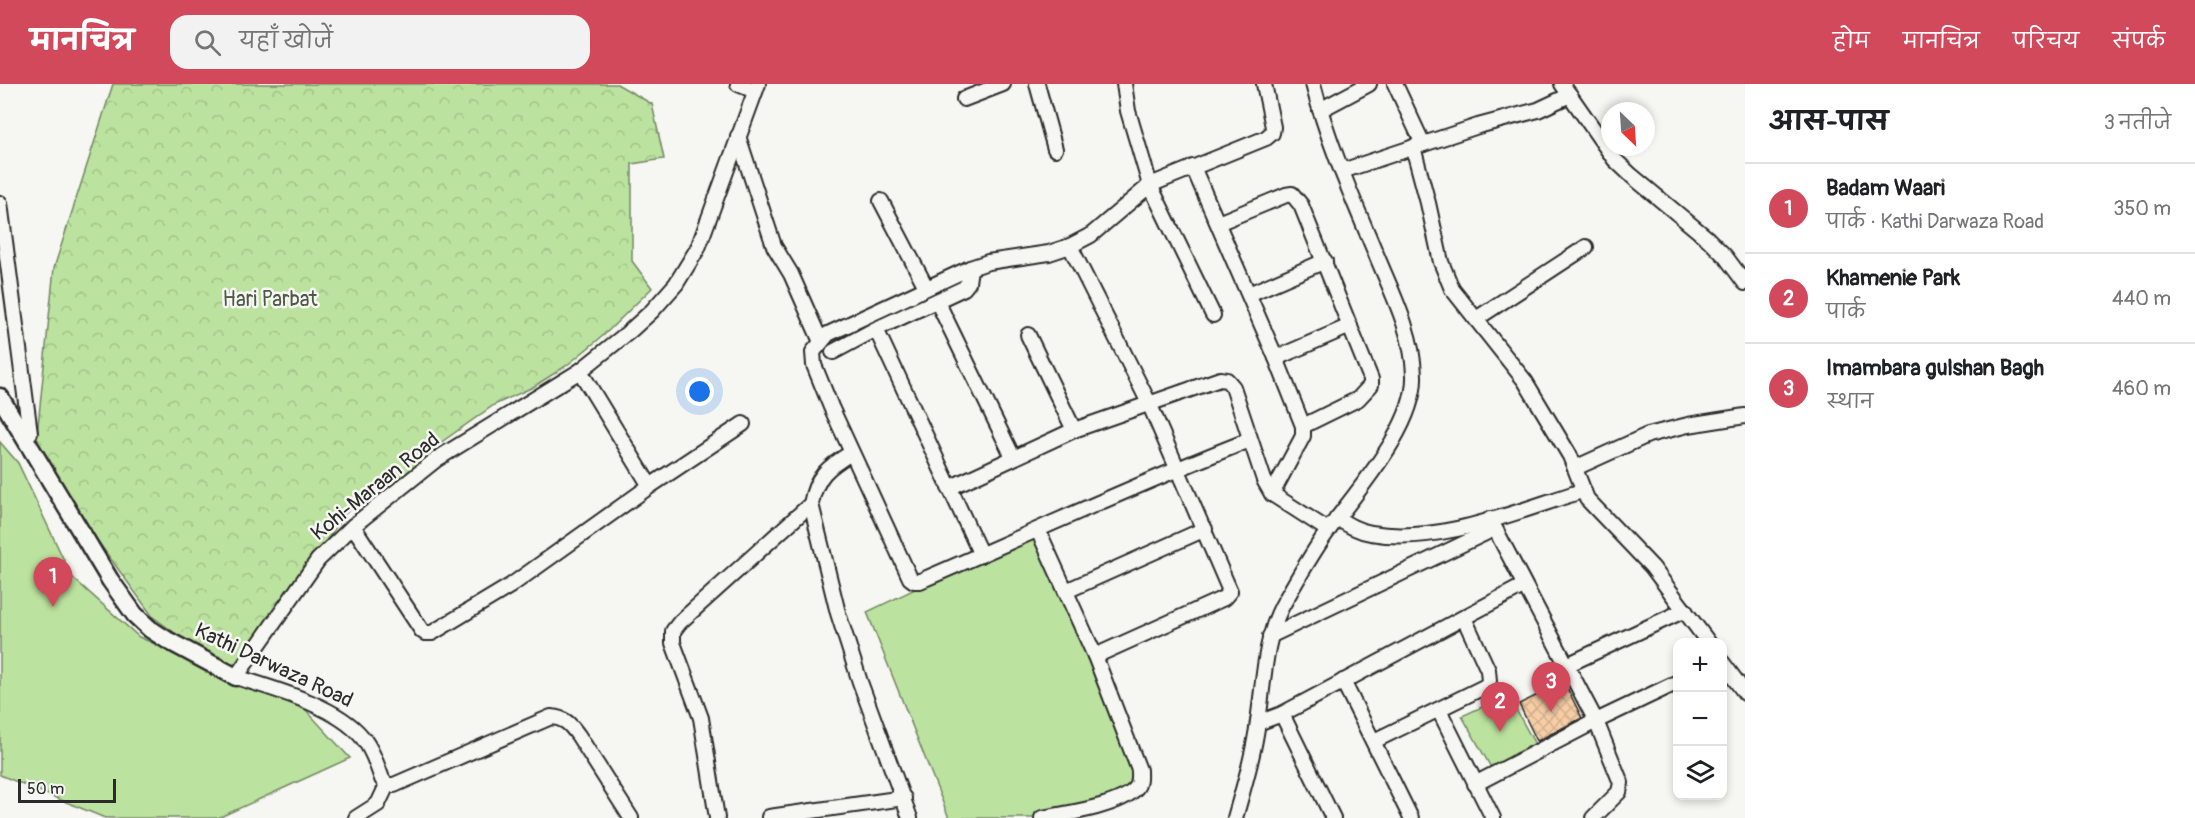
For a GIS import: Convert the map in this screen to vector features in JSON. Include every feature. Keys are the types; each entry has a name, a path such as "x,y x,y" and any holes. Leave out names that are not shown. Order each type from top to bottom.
{"street":[{"path":"738,84 756,87"},
{"path":"964,99 1003,84"},
{"path":"1037,84 1055,149"},
{"path":"1124,84 1128,111 1150,185 1213,315"},
{"path":"1250,440 1178,468 920,581 914,581 910,578 851,453 814,365 813,352 828,334 970,268 988,262 1049,253 1070,246 1107,223 1150,185 1266,138 1272,133 1273,127 1263,84"},
{"path":"1235,818 1258,723 1270,636 1281,608 1328,530 1389,447 1410,399 1414,378 1412,354 1400,313 1342,171 1313,84"},
{"path":"1320,110 1369,84"},
{"path":"1395,84 1418,145 1445,275 1452,289 1526,381 1575,468 1582,491 1593,507 1652,567 1705,638"},
{"name":"Kohi-Maraan Road","path":"236,677 318,560 353,526 437,459 580,370 630,332 676,285 698,248 756,87"},
{"path":"1342,171 1502,118 1538,110 1566,90 1615,159 1708,239 1725,256 1745,283"},
{"path":"738,136 774,246 791,274 821,342"},
{"path":"1193,167 1249,294 1303,426 1303,436 1272,494"},
{"path":"1218,223 1292,194 1301,205 1325,261 1371,379 1371,385 1358,399 1303,426"},
{"path":"882,201 926,287"},
{"path":"0,203 30,433"},
{"path":"1070,246 1149,403 1230,586 1228,595 1095,656"},
{"path":"1476,319 1586,247"},
{"path":"1249,294 1325,261"},
{"path":"834,352 876,329 967,286 970,268"},
{"path":"938,301 1013,457"},
{"path":"1276,358 1350,326"},
{"path":"876,329 981,555"},
{"path":"1028,335 1074,430"},
{"path":"580,370 650,486"},
{"path":"949,488 1074,430 1220,379 1227,380 1233,387 1264,480 1272,494 1328,530"},
{"name":"Kathi Darwaza Road","path":"0,397 104,570 135,615 167,640 236,677 301,698 354,728 364,739 387,785"},
{"path":"1575,468 1648,435 1688,425 1745,416"},
{"path":"353,526 422,631 432,633 510,586 650,486 743,424"},
{"path":"851,453 834,463 822,474 813,488 811,504 838,613 860,682 910,818"},
{"path":"1270,636 1492,524 1582,491"},
{"path":"717,818 701,718 673,643 673,631 680,622 811,504"},
{"path":"1337,518 1369,533 1414,536 1492,524"},
{"path":"1492,524 1596,721 1621,783 1619,792 1593,818"},
{"path":"1038,530 1095,656 1139,770 1137,787 1126,796 1104,805 1042,818"},
{"path":"1066,591 1205,530"},
{"path":"1258,723 1282,714 1523,586"},
{"path":"1567,665 1685,610"},
{"path":"1374,741 1486,686 1489,681 1488,670 1464,618"},
{"path":"1727,669 1745,693"},
{"path":"1343,681 1411,818"},
{"path":"1475,784 1673,684"},
{"path":"1439,710 1493,818"},
{"path":"1282,714 1333,818"},
{"path":"356,818 378,804 387,785 394,785 551,717 562,718 570,724 631,818"},
{"path":"769,817 904,798"},
{"path":"378,804 384,818"}],"green space":[{"name":"Hari Parbat","path":"113,84 617,84 652,104 664,159 632,164 632,261 652,288 604,335 566,366 533,387 494,405 443,441 402,486 370,489 343,516 236,677 153,617 35,455 54,268"},
{"path":"0,442 18,463 72,577 139,637 306,710 350,758 218,818 105,818 0,775"},
{"path":"1038,530 1137,787 1035,818 949,818 867,612"},
{"path":"1508,695 1537,748 1493,771 1462,716"}],"building":[{"path":"1564,682 1582,718 1537,741 1519,704"}],"place":[{"name":"Badam Waari","path":"53,607"},
{"name":"Imambara gulshan Bagh","path":"1551,712"},
{"name":"Khamenie Park","path":"1500,732"}]}
